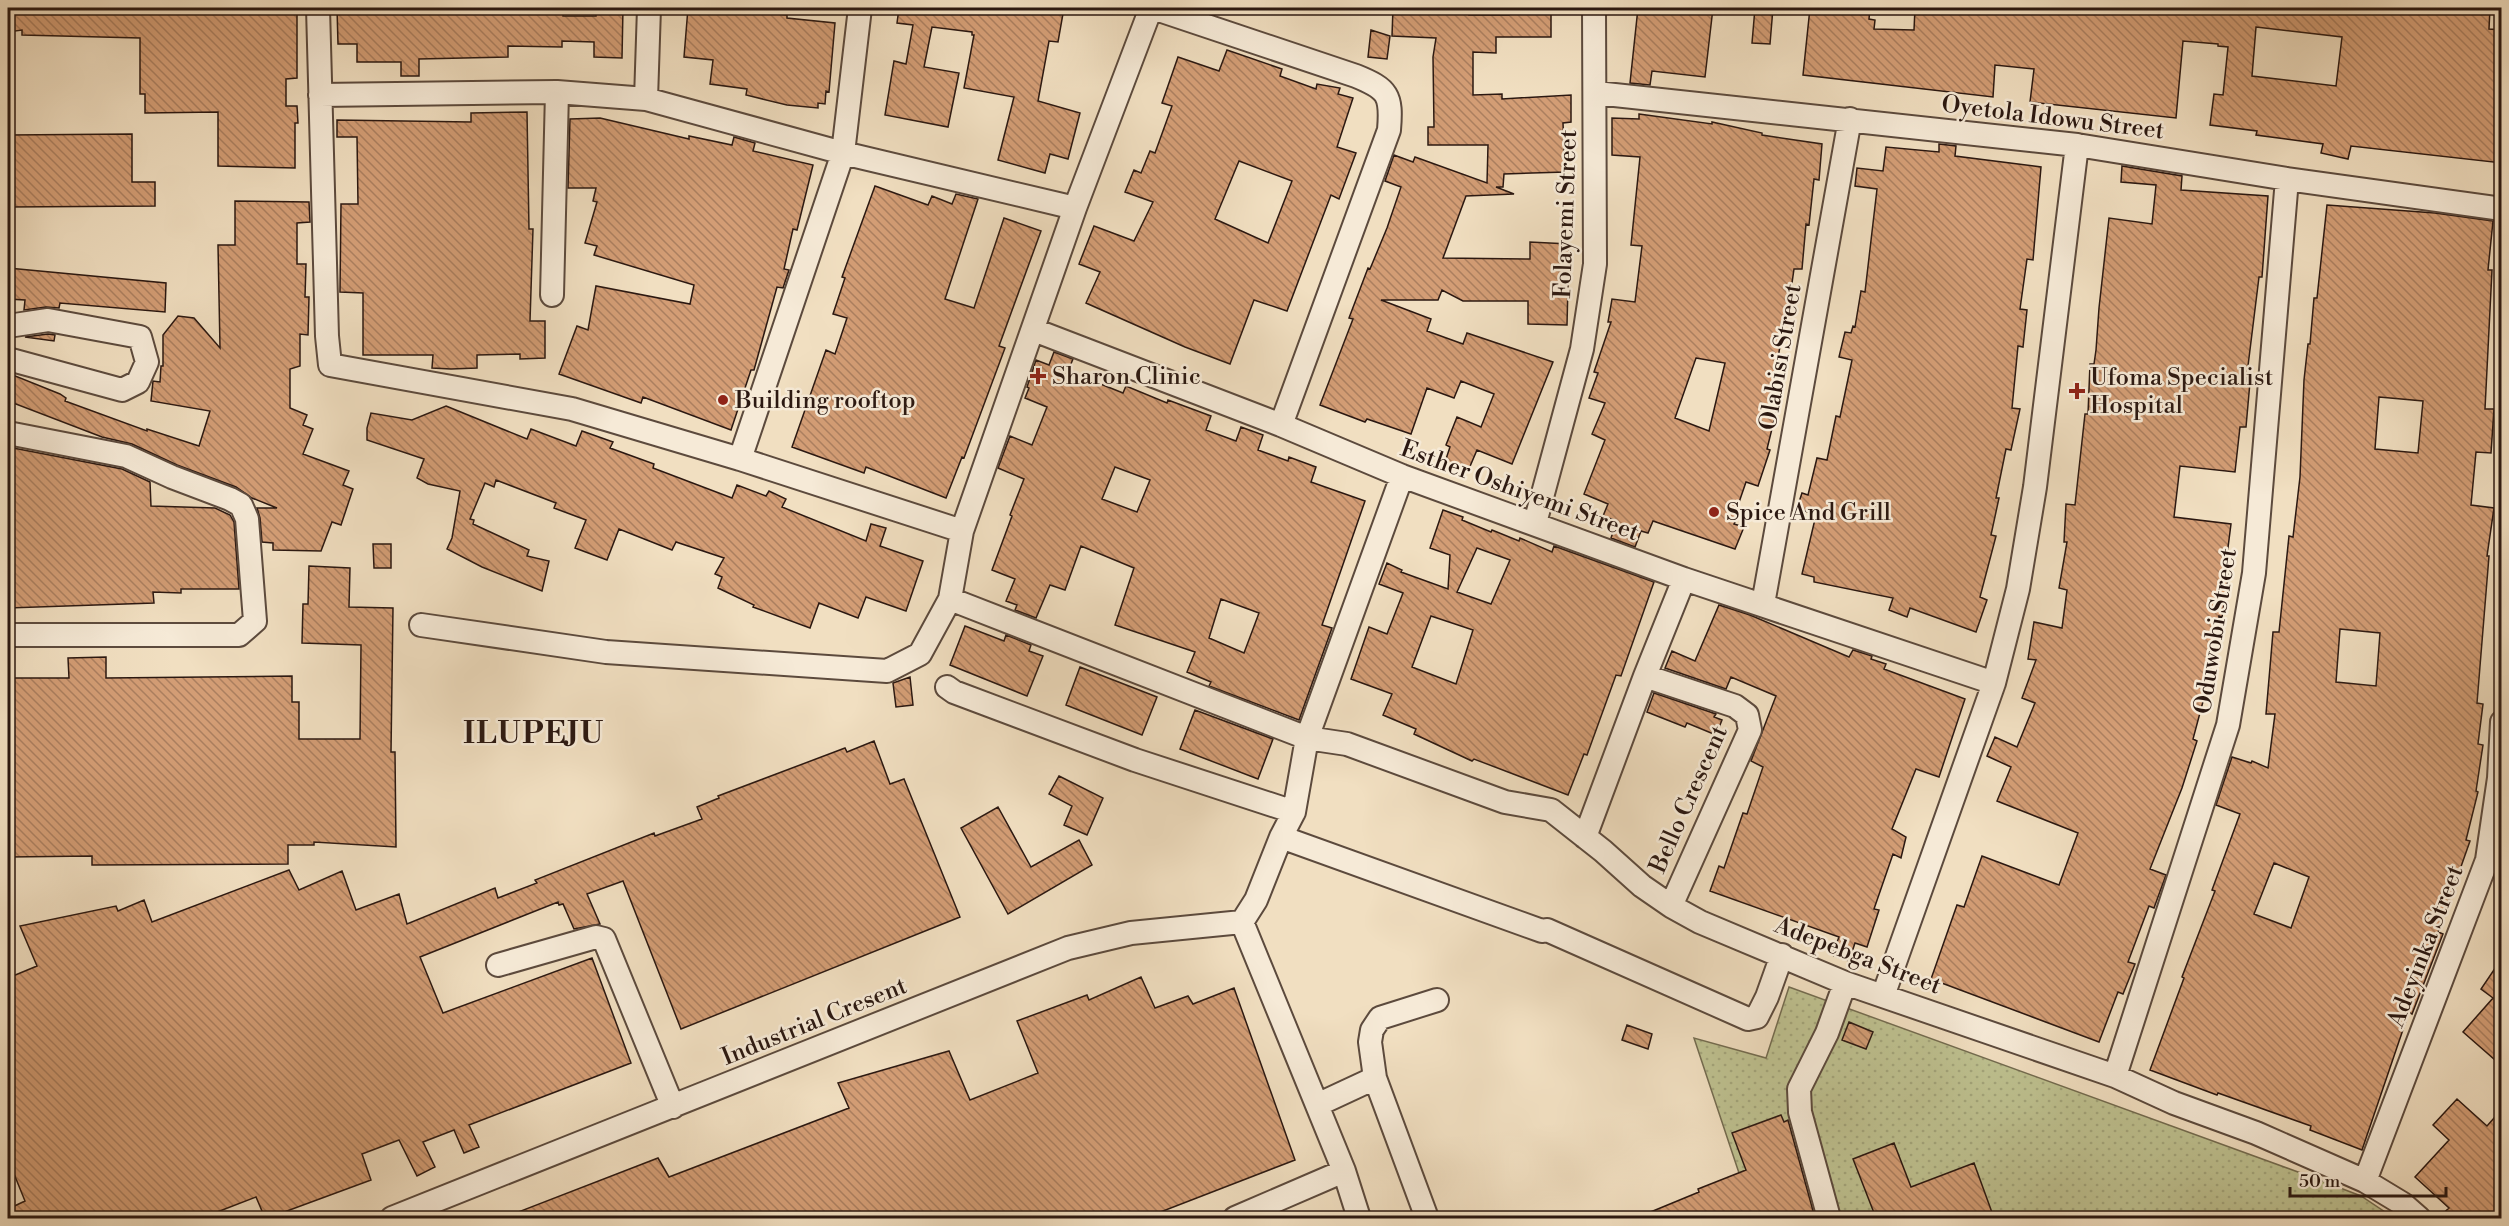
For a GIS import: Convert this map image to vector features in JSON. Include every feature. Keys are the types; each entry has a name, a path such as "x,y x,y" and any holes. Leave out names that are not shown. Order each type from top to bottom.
{"street":[{"path":"318,8 327,336 330,365 572,409 740,459 962,531"},
{"path":"646,99 649,8"},
{"path":"740,459 843,153 860,8"},
{"path":"421,625 606,652 887,670 920,654 950,599 962,531 1075,208 1152,8 1356,76 1375,84 1386,92 1391,111 1389,130 1281,425"},
{"name":"Folayemi Street","path":"1535,523 1582,349 1595,264 1594,8"},
{"path":"320,95 557,92 646,99 843,153 1075,208"},
{"path":"552,295 557,92"},
{"name":"Oyetola Idowu Street","path":"1596,93 2078,144 2287,179 2502,209"},
{"name":"Olabisi Street","path":"1763,604 1850,119"},
{"path":"1883,996 1994,683 2018,589 2035,487 2078,144"},
{"name":"Oduwobi Street","path":"2115,1076 2228,725 2254,573 2287,179"},
{"path":"8,326 48,320 140,337 147,362 138,382 122,390 8,359"},
{"name":"Esther Oshiyemi Street","path":"1034,330 1281,425 1402,476 1684,579 1994,683"},
{"path":"8,433 126,456 241,505 248,519 255,621 238,635 8,635"},
{"path":"1359,1218 1344,1171 1242,922 1256,900 1281,837 1294,812 1305,747 1402,476"},
{"path":"1586,837 1645,676 1684,579"},
{"name":"Adepebga Street","path":"950,599 1305,747 1347,744 1505,802 1551,810 1642,886 1700,922 1845,983 2115,1076 2174,1103 2256,1133 2365,1181 2403,1204 2419,1218"},
{"name":"Bello Crescent","path":"1645,676 1735,706 1748,715 1750,730 1671,906"},
{"path":"947,687 954,692 1135,760 1294,812"},
{"name":"Adeyinka Street","path":"2365,1181 2487,860 2499,778 2502,722"},
{"path":"1281,837 1542,931 1555,933 1748,1019 1757,1017 1782,955"},
{"name":"Industrial Cresent","path":"392,1218 1068,948 1131,933 1242,922"},
{"path":"498,965 596,937 604,939 673,1107"},
{"path":"1829,1218 1800,1112 1799,1089 1827,1033 1845,983"},
{"path":"1419,1216 1375,1078 1370,1042 1372,1030 1380,1018 1437,1000"},
{"path":"1317,1105 1375,1078"},
{"path":"1235,1218 1344,1171"}],"green space":[{"path":"1789,987 2309,1176 2361,1196 2394,1218 1754,1218 1694,1038 1766,1058"}],"building":[{"path":"21,8 297,8 297,78 286,79 286,106 297,106 295,168 218,166 218,112 145,113 145,94 140,94 140,38 22,35 22,30 8,32 8,10 21,10"},
{"path":"337,8 399,8 399,13 538,11 538,8 563,8 563,16 596,16 596,8 623,8 622,58 594,57 594,42 562,41 562,47 508,46 508,57 419,59 419,76 401,76 401,62 357,62 357,44 338,44"},
{"path":"688,8 730,12 731,8 757,8 756,12 787,15 787,18 835,23 829,92 826,91 825,104 818,103 818,108 787,105 746,95 747,89 710,84 713,60 684,57"},
{"path":"899,8 1064,8 1058,42 1049,41 1038,101 1080,113 1068,159 1050,154 1045,173 998,160 1014,97 964,88 974,35 972,32 932,27 924,67 959,73 948,127 885,115 894,61 906,64 913,25 897,23"},
{"path":"1393,8 1470,8 1469,15 1509,15 1509,8 1551,8 1551,37 1496,37 1496,53 1473,52 1473,95 1502,94 1502,99 1571,95 1571,122 1563,123 1565,172 1504,174 1503,187 1496,187 1514,194 1466,196 1443,258 1530,259 1530,242 1569,244 1567,325 1528,324 1528,301 1463,301 1442,290 1438,300 1381,300 1431,319 1427,331 1463,344 1467,333 1553,362 1512,464 1477,450 1468,471 1445,462 1450,447 1446,445 1457,417 1481,427 1494,394 1461,381 1454,398 1427,388 1411,434 1367,419 1365,422 1320,405 1353,319 1349,318 1368,268 1370,269 1387,228 1401,187 1385,181 1394,155 1413,162 1415,157 1487,183 1488,145 1428,145 1428,127 1434,127 1433,57 1436,38 1392,36"},
{"path":"1638,8 1713,8 1705,77 1652,71 1650,85 1630,83"},
{"path":"1755,8 1773,8 1770,44 1752,43"},
{"path":"1810,8 1870,8 1869,19 1875,20 1874,29 1914,30 1915,8 2289,8 2349,11 2349,8 2490,8 2489,29 2502,30 2502,163 2351,146 2348,159 2321,153 2323,144 2256,135 2257,131 2210,125 2214,94 2223,95 2228,47 2218,46 2218,44 2183,41 2176,118 2030,102 2034,69 1995,65 1993,97 1803,75","holes":["2256,27 2342,37 2336,86 2252,76"]},
{"path":"1371,30 1390,36 1387,59 1368,57"},
{"path":"1227,50 1282,69 1280,76 1316,89 1317,84 1340,88 1338,94 1353,98 1337,147 1356,153 1339,199 1331,195 1287,311 1254,300 1230,364 1185,347 1086,303 1100,272 1079,264 1094,226 1134,241 1153,202 1125,192 1134,170 1141,173 1150,151 1155,153 1172,106 1162,103 1178,57 1219,71","holes":["1239,161 1292,181 1268,243 1215,219"]},
{"path":"527,112 529,229 533,229 530,321 545,321 545,358 520,359 520,354 477,355 477,368 451,369 432,368 433,355 363,355 363,293 340,292 341,204 358,204 357,137 337,137 337,120 471,122 471,113"},
{"path":"1639,114 1712,124 1712,122 1762,133 1762,135 1822,144 1819,180 1814,179 1809,225 1806,224 1802,269 1794,269 1773,386 1782,388 1767,449 1770,450 1758,486 1746,482 1735,514 1738,515 1734,524 1744,527 1735,549 1653,521 1648,533 1641,531 1635,547 1611,538 1617,521 1603,516 1608,504 1584,494 1605,440 1592,434 1605,403 1589,398 1598,373 1594,372 1611,322 1608,322 1612,299 1635,302 1642,246 1631,245 1640,157 1612,155 1612,118 1639,119","holes":["1696,358 1725,363 1709,431 1675,418"]},
{"path":"600,118 689,139 689,136 732,145 734,137 755,143 753,151 813,165 797,230 793,229 784,269 789,270 783,288 777,287 754,370 751,370 731,430 643,397 641,403 559,374 577,326 588,330 596,286 690,304 694,285 594,255 597,246 585,243 597,202 593,201 596,188 568,188 570,119"},
{"path":"132,134 132,182 155,182 155,206 8,207 8,135"},
{"path":"1939,144 1956,146 1955,156 2041,167 2033,260 2027,259 2020,309 2027,310 2023,347 2018,346 2012,408 2020,409 2011,450 2006,449 1996,498 1999,498 1991,535 1996,536 1980,597 1987,600 1976,632 1910,608 1907,617 1889,610 1893,598 1814,582 1814,577 1802,574 1816,515 1797,508 1802,493 1808,495 1817,458 1827,460 1836,416 1840,417 1852,360 1839,357 1845,332 1851,333 1853,326 1855,327 1861,291 1865,292 1877,189 1855,186 1857,168 1883,171 1886,147 1939,152"},
{"path":"2122,166 2182,176 2181,190 2268,196 2262,277 2259,277 2246,382 2250,382 2246,427 2240,427 2235,472 2180,466 2174,517 2231,524 2225,571 2229,572 2222,617 2219,616 2209,679 2193,739 2197,741 2182,788 2150,869 2166,875 2154,908 2149,906 2128,962 2135,964 2123,994 2118,992 2099,1042 1931,979 1957,905 1964,907 1982,856 2059,885 2078,833 1997,801 2011,767 1987,756 1995,737 2017,747 2035,703 2022,698 2036,660 2028,659 2034,622 2062,628 2067,590 2059,588 2067,542 2064,542 2066,504 2075,505 2085,414 2088,414 2090,364 2094,364 2096,350 2109,218 2152,224 2156,185 2121,182"},
{"path":"875,186 928,205 932,196 952,204 956,194 978,199 945,299 974,308 1004,218 1041,231 999,346 1005,348 964,458 962,457 946,498 866,467 864,473 792,447 826,350 835,354 847,318 833,314 845,278 842,277"},
{"path":"235,201 309,202 310,222 297,223 297,264 306,264 305,297 309,297 308,335 300,334 300,366 290,369 290,408 307,415 303,425 313,429 303,454 349,471 343,485 353,489 341,525 332,522 321,551 273,550 273,543 262,542 257,508 277,508 252,498 236,487 177,465 132,444 102,437 8,401 8,373 60,394 66,398 65,401 147,431 147,429 199,446 210,411 151,401 153,381 160,382 161,366 163,366 163,335 178,316 194,318 220,348 218,245 235,245"},
{"path":"2327,205 2435,213 2493,221 2488,270 2492,270 2485,409 2494,409 2491,453 2476,452 2471,505 2494,508 2487,556 2489,556 2477,703 2483,704 2478,744 2483,745 2476,791 2478,792 2466,840 2470,841 2438,932 2443,934 2412,1014 2409,1012 2362,1150 2310,1130 2311,1126 2150,1070 2215,891 2212,890 2240,814 2216,805 2232,757 2251,763 2252,761 2268,768 2275,714 2266,714 2273,632 2279,632 2289,536 2293,537 2300,477 2304,380 2314,298 2317,298","holes":["2379,397 2423,401 2418,453 2375,449","2340,629 2380,633 2376,686 2336,682","2274,863 2309,877 2291,928 2254,914"]},
{"path":"8,268 166,283 165,312 60,303 59,308 24,310 25,300 8,299"},
{"path":"55,335 54,341 25,337"},
{"path":"1054,352 1073,359 1068,371 1123,393 1126,386 1167,403 1168,400 1211,416 1206,430 1236,441 1241,427 1263,435 1258,450 1288,461 1289,457 1316,467 1311,482 1365,501 1322,625 1332,628 1299,720 1209,686 1211,682 1187,672 1195,652 1115,625 1134,568 1081,546 1065,590 1050,585 1036,618 1015,610 1017,605 1006,601 1015,579 992,570 1024,479 998,468 1010,436 1032,445 1047,407 1025,398 1029,388 1027,387 1036,360 1049,365","holes":["1115,467 1150,480 1137,512 1102,499","1221,599 1259,613 1244,653 1209,638"]},
{"path":"446,406 527,439 531,429 576,446 582,431 613,442 610,448 654,464 653,468 732,498 737,485 766,496 769,491 786,499 782,507 866,541 871,524 886,528 880,546 923,561 906,611 866,597 858,618 819,603 810,628 753,607 754,605 718,588 722,577 715,574 724,558 676,542 672,550 619,529 607,560 575,548 586,520 554,508 556,503 496,480 494,487 485,483 470,519 474,520 473,524 529,550 527,556 549,561 542,591 482,567 447,549 452,538 460,491 428,484 417,478 424,459 367,440 371,413 412,420"},
{"path":"8,447 122,469 150,482 151,506 215,508 230,515 234,522 239,589 181,589 181,593 153,592 154,603 8,608"},
{"path":"1443,510 1463,517 1462,520 1491,532 1492,530 1519,541 1520,538 1552,552 1554,546 1654,582 1621,676 1616,675 1587,755 1584,754 1568,795 1474,759 1472,761 1414,734 1416,729 1383,715 1392,694 1351,679 1369,627 1387,634 1403,593 1379,584 1387,563 1402,570 1401,572 1448,589 1450,555 1430,548","holes":["1477,548 1510,560 1491,604 1457,592","1431,616 1473,630 1456,684 1412,667"]},
{"path":"373,544 391,544 391,568 374,568"},
{"path":"309,566 350,568 349,607 393,608 391,752 395,752 396,847 314,842 314,845 288,845 288,864 92,865 92,856 8,857 8,678 69,678 68,658 106,657 106,678 292,676 292,702 299,702 299,739 360,739 361,645 302,643 303,604 308,604"},
{"path":"1719,605 1750,615 1849,657 1853,650 1872,656 1871,659 1886,664 1884,669 1965,699 1939,777 1916,769 1892,829 1906,837 1901,858 1893,854 1874,909 1879,910 1867,947 1855,943 1849,961 1832,955 1839,937 1710,891 1719,866 1724,868 1743,813 1747,814 1763,767 1751,761 1776,696 1731,677 1726,689 1665,668 1672,651 1695,661"},
{"path":"965,626 1004,641 1006,635 1031,645 1029,651 1043,656 1027,696 950,665"},
{"path":"1080,667 1157,697 1142,735 1066,705"},
{"path":"910,677 913,705 896,707 893,683"},
{"path":"1654,693 1716,714 1714,717 1722,720 1716,735 1687,723 1685,727 1647,712"},
{"path":"1195,710 1273,739 1258,779 1180,749"},
{"path":"874,741 890,784 904,779 960,917 681,1029 623,881 587,894 600,924 574,929 563,904 559,905 558,902 420,957 443,1013 592,958 631,1063 469,1125 479,1147 464,1153 454,1130 423,1142 435,1167 417,1176 399,1140 362,1154 371,1180 268,1218 265,1218 256,1197 212,1214 214,1218 8,1218 8,1209 25,1201 8,1159 8,978 37,966 20,926 116,906 118,911 144,900 152,922 289,870 299,890 342,871 356,910 399,894 407,924 495,888 498,898 537,883 535,880 654,833 655,836 702,819 697,807 719,798 718,796 845,748 847,752"},
{"path":"1059,776 1103,798 1087,835 1064,825 1072,806 1049,794"},
{"path":"998,807 1031,867 1079,840 1092,865 1008,914 961,828"},
{"path":"2502,958 2502,1066 2463,1032 2493,998 2481,989"},
{"path":"1141,977 1155,1008 1188,996 1193,1004 1234,988 1295,1160 1145,1218 503,1218 658,1158 669,1177 849,1108 838,1083 949,1051 970,1100 1038,1073 1017,1021 1087,995 1089,1000"},
{"path":"1849,1022 1873,1032 1866,1049 1842,1040"},
{"path":"1627,1025 1652,1034 1648,1049 1622,1040"},
{"path":"2457,1099 2487,1126 2502,1109 2502,1218 2438,1218 2449,1208 2415,1177 2449,1140 2433,1125"},
{"path":"1781,1115 1784,1122 1788,1120 1815,1218 1636,1218 1746,1170 1732,1133"},
{"path":"1894,1143 1911,1187 1974,1163 1994,1218 1876,1218 1853,1159"}],"place":[{"name":"Sharon Clinic","path":"1038,376"},
{"name":"Ufoma Specialist Hospital","path":"2077,391"},
{"name":"Building rooftop","path":"723,400"},
{"name":"Spice And Grill","path":"1714,512"}],"district":[{"name":"ILUPEJU","path":"534,733"}]}
